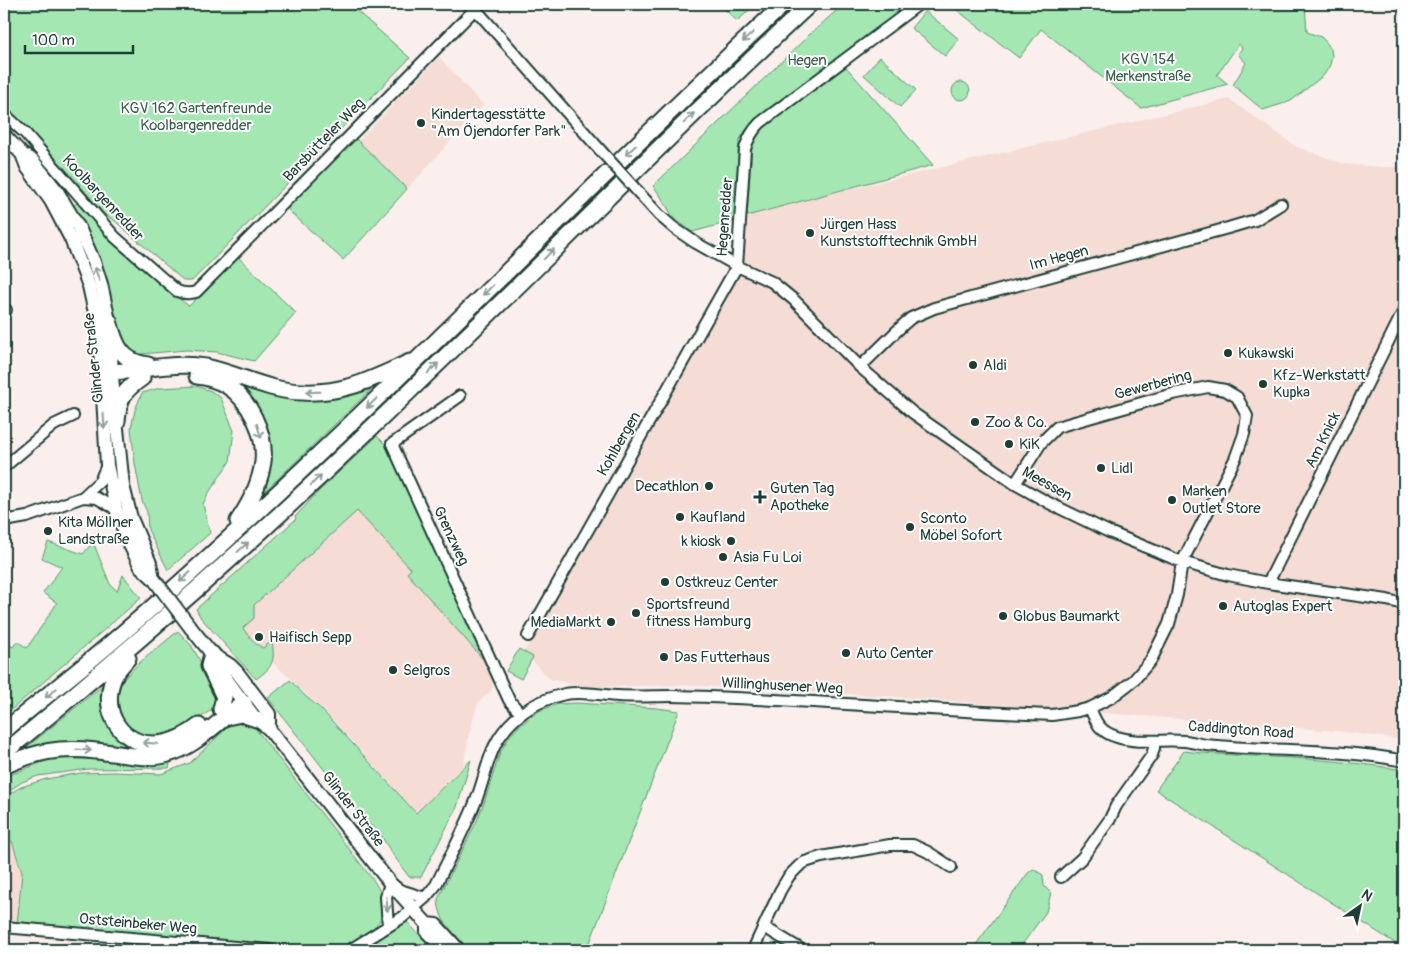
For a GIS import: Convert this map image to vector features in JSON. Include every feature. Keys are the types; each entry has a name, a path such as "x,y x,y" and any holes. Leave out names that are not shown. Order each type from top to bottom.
{"highway":[{"path":"4,731 88,662 221,545 322,452 728,56 784,4"},
{"path":"4,753 77,694 155,626 305,490 429,372 643,162 810,4"},
{"path":"109,321 116,343 124,356 137,364 206,367 290,391 315,392 340,389 366,382 420,357"},
{"path":"109,376 157,366"},
{"path":"109,376 142,378 180,375 209,378 233,390 251,412 260,433 262,446 263,460 257,488 251,502 221,545"},
{"path":"117,421 120,399 126,391 142,378"},
{"path":"155,626 117,672 110,689 110,708 117,726 127,735 140,742 164,743 188,734 222,714 247,696"},
{"path":"4,766 36,753 62,750 97,751 149,757 181,750 188,746 222,714 224,697 209,666 212,654"},
{"path":"222,714 241,714 256,718"}],"main road":[{"name":"Glinder Straße","path":"4,136 22,154 33,160 57,191 79,228 94,262 109,321 107,465 150,564 153,578"},
{"name":"Glinder Straße","path":"22,154 27,167 51,201 71,239 89,286 117,421 118,487 116,509 128,541 141,567 153,578 212,654 222,673 269,714 269,728"},
{"name":"Glinder Straße","path":"247,696 256,718 269,728 390,882 427,924"},
{"path":"445,950 427,932 427,924 436,925 457,950"}],"street":[{"name":"Hegenredder","path":"475,5 659,215 674,228 737,266 747,139 760,123 919,4"},
{"name":"Barsbütteler Weg","path":"187,294 196,292 475,5"},
{"name":"Koolbargenredder","path":"4,114 24,133 115,237 177,291 187,294"},
{"name":"Im Hegen","path":"860,367 892,334 911,318 934,308 1255,220 1281,204"},
{"name":"Meessen","path":"737,266 772,282 794,300 860,367 913,414 1015,484 1078,518 1182,562 1228,575 1268,584 1404,604"},
{"name":"Kohlbergen","path":"528,636 737,266"},
{"name":"Am Knick","path":"1268,584 1404,310"},
{"name":"Gewerbering","path":"1015,484 1041,443 1057,427 1208,386 1225,390 1237,397 1246,416 1244,434 1235,459 1182,562"},
{"name":"Grenzweg","path":"460,396 392,444 509,700 521,714"},
{"path":"4,467 54,425 73,416"},
{"path":"83,498 100,481 107,465"},
{"path":"94,487 118,487"},
{"path":"4,522 27,517 83,498 97,498 118,487"},
{"path":"97,498 116,509"},
{"name":"Willinghusener Weg","path":"413,909 436,885 469,819 493,747 509,725 521,714 552,697 578,693 701,697 1052,715 1078,711 1090,708 1112,697 1128,685 1152,660 1170,624 1182,562"},
{"name":"Caddington Road","path":"1090,708 1103,731 1124,739 1346,752 1404,761"},
{"path":"1061,877 1082,858 1110,819 1116,806 1152,755 1154,741"},
{"path":"753,950 780,891 789,876 799,866 812,859 890,845 913,844 951,866"},
{"path":"388,926 386,897 390,882 400,890 425,898"},
{"path":"350,950 413,909"},
{"name":"Oststeinbeker Weg","path":"4,927 270,950"},
{"path":"764,927 802,950"}],"shaded area":[{"name":"Kindertagesstätte \"Am Öjendorfer Park\"","path":"439,57 483,105 407,189 358,141 394,104 393,102 397,97 399,98 411,87"},
{"path":"1229,99 1297,147 1344,164 1404,167 1404,740 1337,731 885,696 685,685 583,687 550,679 524,652 592,527 740,269 747,216 838,192"},
{"path":"384,446 487,664 484,667 493,677 492,690 478,703 467,741 463,766 416,812 324,710 272,662 209,609"},
{"path":"4,841 11,841 22,873 17,925 4,923"}],"green space":[{"name":"KGV 162 Gartenfreunde Koolbargenredder","path":"4,4 349,4 410,58 192,281 184,281 115,221 105,215 33,133 4,106"},
{"path":"719,4 756,4 737,21"},
{"name":"Hegen","path":"844,4 911,4 753,122 739,141 734,221 692,232 673,217 653,186 809,35"},
{"name":"KGV 154 Merkenstraße","path":"949,4 1290,4 1293,9 1299,4 1305,4 1307,32 1321,37 1331,49 1332,56 1330,65 1324,75 1291,101 1263,110 1233,85 1246,63 1238,54 1242,48 1239,44 1217,75 1228,84 1141,108 1041,29 1019,58"},
{"path":"925,11 959,39 945,56 911,28"},
{"path":"880,57 916,90 900,107 864,75"},
{"path":"846,67 933,165 747,216 752,146 760,132"},
{"path":"957,82 965,82 970,87 968,98 957,100 952,95 952,87"},
{"path":"355,138 407,189 343,260 289,211 287,206"},
{"path":"77,203 130,257 189,306 238,257 296,313 254,361 217,352 186,350 130,355 123,347 73,206"},
{"path":"240,381 261,389 377,384 263,493 259,492 265,473 239,389"},
{"path":"196,386 211,391 221,398 234,431 230,461 203,504 210,533 168,570 148,530 147,512 142,501 135,464 131,428 135,410 142,393 160,388"},
{"path":"377,436 389,448 490,667 407,573 411,569 357,511 254,605 254,618 243,628 256,644 263,648 272,641 273,654 272,663 256,679 201,618 196,609 296,519 295,517 319,491"},
{"path":"48,542 83,554 93,542 110,584 117,591 123,575 141,598 4,716 4,640 13,647 17,641 27,648 57,603 43,593 62,567 42,558"},
{"path":"178,631 191,645 217,690 217,700 214,708 177,731 159,736 144,735 126,725 118,711 117,695 122,681 138,664"},
{"path":"519,649 533,657 521,679 506,671"},
{"path":"290,680 321,709 416,813 471,760 457,807 421,877 409,877 379,832 363,819 268,698"},
{"path":"108,681 107,711 160,751 21,752"},
{"path":"577,703 679,711 587,950 470,950 441,915 438,899 476,823 500,753 508,738 519,726 539,711 558,704"},
{"path":"244,719 255,728 374,881 382,895 385,910 382,917 371,930 364,936 340,948 333,950 309,950 17,925 22,873 12,841 4,841 4,797 21,787 46,779 81,773 161,774 190,763 235,720"},
{"path":"1184,751 1322,760 1404,770 1404,949 1156,790"},
{"path":"53,758 141,761 171,759 169,768 88,769 38,776 22,782 4,794 4,779"},
{"path":"1033,869 1043,875 1044,886 1051,893 1046,912 1018,950 972,950 1028,873"},
{"path":"405,920 434,950 365,950"}],"place":[{"name":"Kindertagesstätte \"Am Öjendorfer Park\"","path":"421,123"},
{"name":"Jürgen Hass Kunststofftechnik GmbH","path":"810,233"},
{"name":"Kukawski","path":"1228,353"},
{"name":"Aldi","path":"973,365"},
{"name":"Kfz-Werkstatt Kupka","path":"1263,384"},
{"name":"Zoo & Co.","path":"975,422"},
{"name":"KiK","path":"1009,444"},
{"name":"Lidl","path":"1101,468"},
{"name":"Decathlon","path":"709,486"},
{"name":"Guten Tag Apotheke","path":"760,497"},
{"name":"Marken Outlet Store","path":"1172,500"},
{"name":"Kaufland","path":"680,517"},
{"name":"Sconto Möbel Sofort","path":"910,527"},
{"name":"Kita Möllner Landstraße","path":"48,531"},
{"name":"k kiosk","path":"731,541"},
{"name":"Asia Fu Loi","path":"723,557"},
{"name":"Ostkreuz Center","path":"665,582"},
{"name":"Autoglas Expert","path":"1223,606"},
{"name":"Sportsfreund fitness Hamburg","path":"636,613"},
{"name":"Globus Baumarkt","path":"1003,616"},
{"name":"MediaMarkt","path":"611,622"},
{"name":"Haifisch Sepp","path":"259,637"},
{"name":"Auto Center","path":"846,653"},
{"name":"Das Futterhaus","path":"664,657"},
{"name":"Selgros","path":"393,670"}]}
